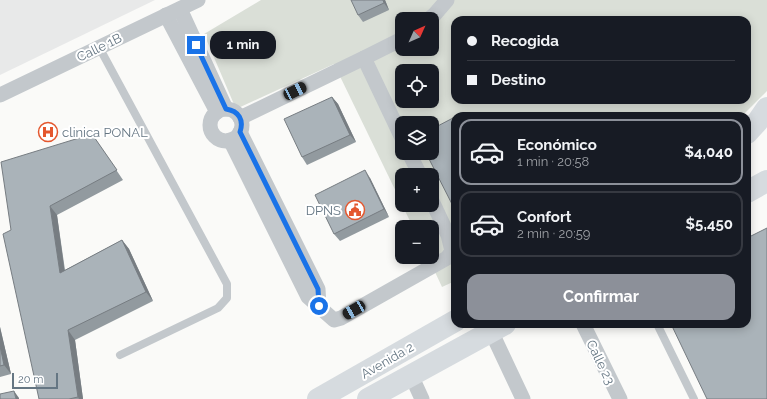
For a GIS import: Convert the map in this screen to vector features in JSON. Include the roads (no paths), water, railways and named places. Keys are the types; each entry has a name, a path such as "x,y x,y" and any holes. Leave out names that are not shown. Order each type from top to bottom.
{"street":[{"name":"Calle 1B","path":"0,95 198,0"},
{"path":"437,12 447,0"},
{"path":"173,12 221,111"},
{"path":"395,42 364,58 237,130 225,140 215,136 210,126 213,116 221,111 232,110 237,113 237,130 318,289 319,306 334,320 341,318 447,258 451,252"},
{"path":"364,58 395,123"},
{"path":"751,129 767,108"},
{"path":"751,190 767,181"},
{"path":"437,212 448,235 451,246"},
{"name":"Avenida 2","path":"318,399 451,324"},
{"name":"Avenida 2","path":"368,399 496,328"},
{"path":"498,328 523,399"},
{"name":"Calle 23","path":"585,328 620,399"},
{"path":"411,375 422,399"}],"lane":[{"path":"99,47 227,284 227,298 218,308 120,355"},
{"path":"659,328 694,399"}],"place":[{"name":"clinica PONAL","path":"48,132"},
{"name":"DPNS","path":"355,210"}]}
